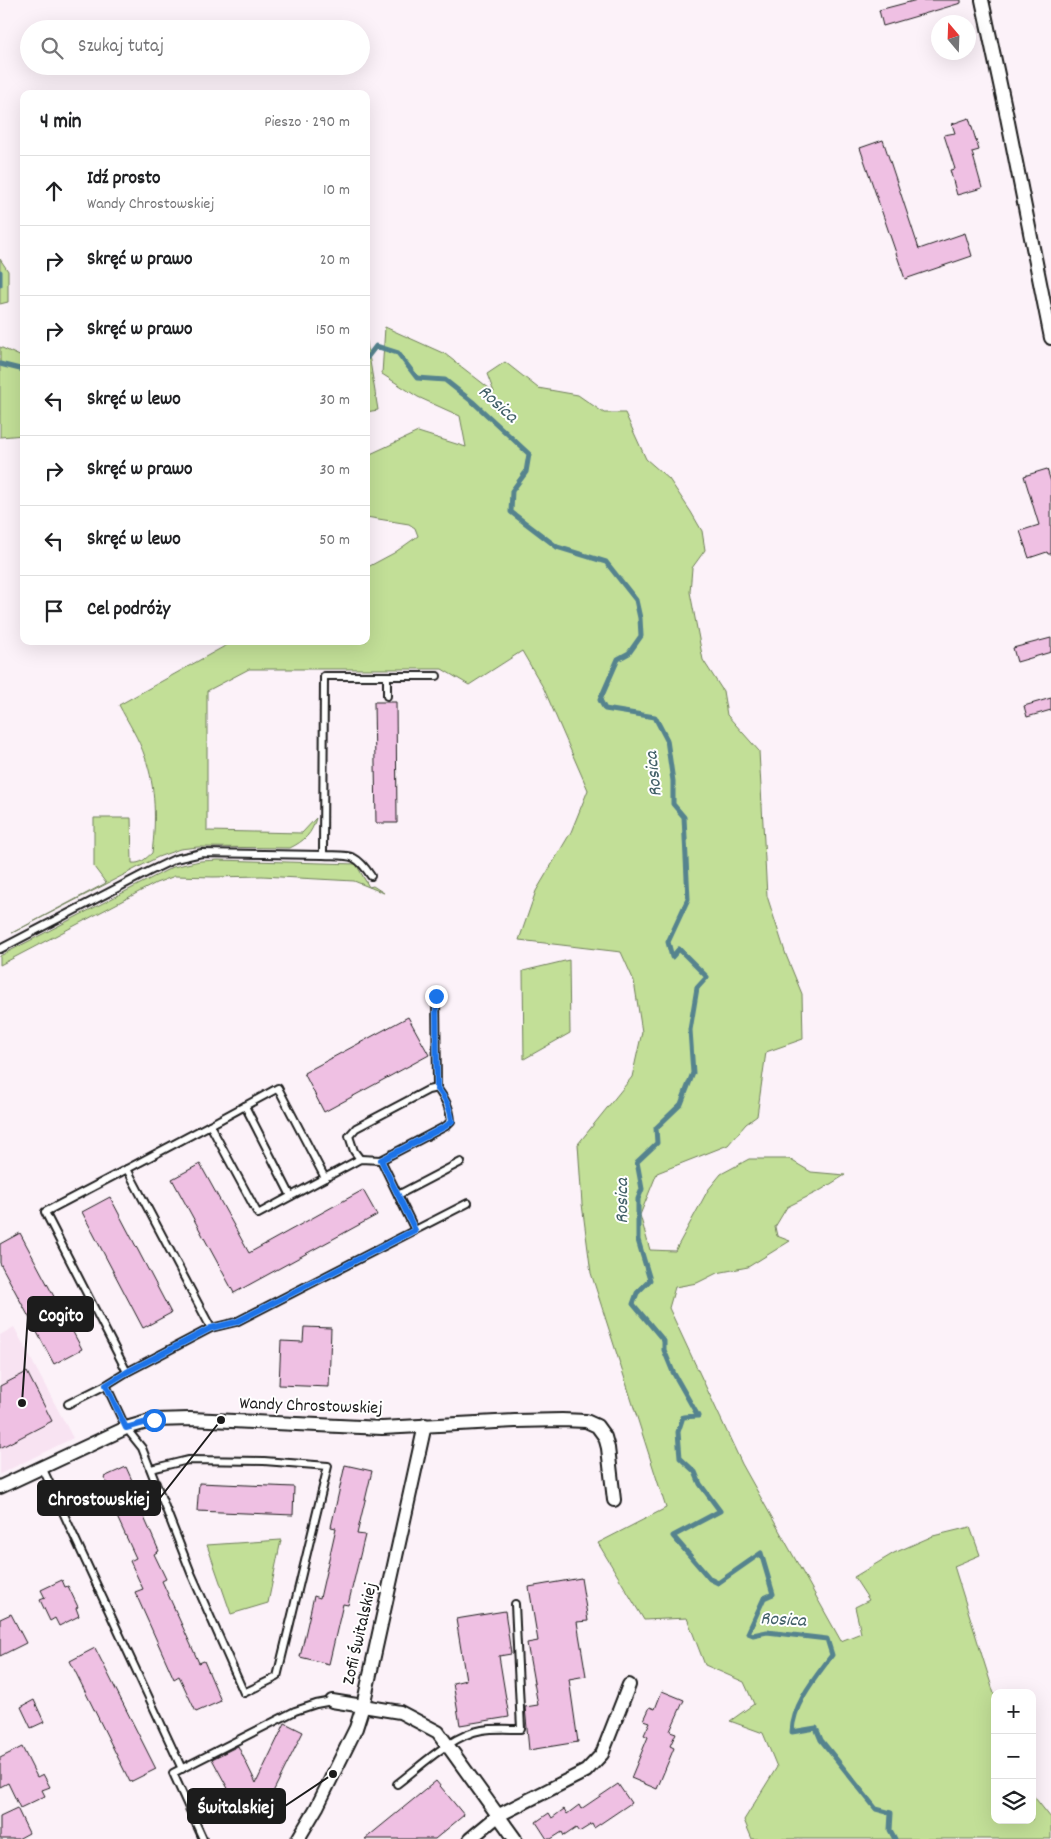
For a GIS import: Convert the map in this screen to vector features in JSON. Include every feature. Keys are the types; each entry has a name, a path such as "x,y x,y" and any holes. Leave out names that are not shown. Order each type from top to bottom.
{"street":[{"path":"982,0 1051,338"},
{"name":"Wandy Chrostowskiej","path":"0,1486 126,1428 154,1420 190,1419 382,1428 562,1420 586,1421 596,1426 605,1437 614,1500"},
{"name":"Zofii Świtalskiej","path":"298,1839 317,1807 356,1728 363,1706 426,1425"},
{"path":"470,1839 499,1815 586,1771 602,1754 629,1685"},
{"path":"332,1701 400,1712 438,1732 515,1839"},
{"path":"307,1839 317,1807"}],"lane":[{"path":"323,855 324,676 437,676"},
{"path":"386,676 387,696"},
{"path":"0,949 148,872 186,856 202,854 354,857 364,865 372,876"},
{"path":"210,1125 258,1214 360,1159 381,1160 446,1126 452,1121 451,1110 437,1088 436,996"},
{"path":"127,1372 45,1212 278,1088 325,1178"},
{"path":"360,1159 350,1143 349,1136 356,1128 428,1090 437,1088"},
{"path":"245,1106 291,1196"},
{"path":"381,1160 415,1230"},
{"path":"398,1195 461,1162"},
{"path":"127,1169 211,1328"},
{"path":"68,1404 211,1328 236,1322 468,1202"},
{"path":"106,1385 126,1428 142,1448 192,1573 244,1693 277,1677 328,1466 264,1461 188,1460 151,1470"},
{"path":"42,1467 182,1769"},
{"path":"397,1784 449,1745 466,1735 482,1730 521,1729 515,1604"},
{"path":"204,1839 173,1773 295,1711 332,1701"}],"shaded area":[{"path":"14,1327 73,1438 0,1474 0,1335"}],"green space":[{"path":"0,259 8,271 8,302 0,304"},
{"path":"385,327 445,354 494,392 487,374 505,362 538,388 578,395 604,413 625,413 646,459 669,479 702,531 705,550 692,568 690,592 703,660 723,691 727,715 759,751 767,896 786,955 802,994 803,1039 766,1052 757,1116 746,1124 728,1145 657,1173 640,1215 650,1250 675,1251 708,1190 721,1174 749,1159 789,1159 811,1172 845,1175 821,1190 787,1207 775,1227 777,1236 790,1241 748,1267 717,1273 697,1283 675,1287 669,1308 742,1464 841,1641 861,1633 855,1607 869,1600 854,1577 894,1553 933,1536 970,1527 980,1555 954,1566 992,1689 991,1824 1036,1824 1036,1799 1051,1818 1051,1839 752,1839 744,1820 777,1767 763,1733 730,1721 754,1704 744,1682 705,1665 687,1618 644,1620 598,1543 666,1508 591,1273 582,1204 578,1144 632,1077 642,1032 634,981 621,952 519,940 536,891 571,832 588,790 544,689 522,651 469,685 442,669 249,669 207,691 207,831 302,833 316,818 307,836 290,848 198,847 180,849 158,857 12,933 106,883 94,867 94,818 131,818 132,863 140,862 152,853 154,817 153,792 149,768 137,737 119,705 227,645 370,645 370,566 394,553 418,536 415,528 409,524 370,518 370,454 418,432 466,447 460,416 418,397 382,374"},
{"path":"0,347 20,356 20,435 0,437"},
{"path":"370,361 378,410 370,411"},
{"path":"200,861 356,864 369,887 354,881 262,876 175,876 156,883 0,965 0,956 173,867"},
{"path":"373,886 384,893 369,887"},
{"path":"569,960 570,1033 524,1059 523,971"},
{"path":"281,1540 268,1603 231,1614 207,1545"}],"building":[{"path":"917,0 961,0 961,3 883,26 879,10"},
{"path":"969,118 979,150 972,152 982,188 957,195 950,170 955,169 944,135 955,133 952,124"},
{"path":"883,140 919,249 965,233 972,256 905,279 860,148"},
{"path":"1047,469 1051,482 1051,554 1047,552 1029,558 1020,531 1039,525 1024,476"},
{"path":"1051,638 1051,652 1017,662 1013,648"},
{"path":"1051,698 1051,710 1027,717 1024,706"},
{"path":"374,702 396,702 397,823 376,823"},
{"path":"408,1017 429,1055 324,1112 304,1073"},
{"path":"200,1164 249,1253 363,1190 377,1215 234,1293 172,1179"},
{"path":"110,1197 171,1313 143,1328 82,1212"},
{"path":"20,1233 82,1349 54,1364 0,1263 0,1244"},
{"path":"304,1327 331,1328 329,1387 279,1385 281,1341 303,1342"},
{"path":"27,1372 52,1421 0,1448 0,1386"},
{"path":"345,1465 372,1471 357,1534 365,1535 348,1605 343,1604 329,1664 300,1657 314,1596 320,1598 336,1528 331,1527"},
{"path":"126,1467 139,1496 135,1497 159,1551 154,1554 166,1579 162,1581 199,1663 204,1661 221,1701 196,1712 179,1676 174,1679 135,1592 143,1589 130,1561 136,1558 112,1506 116,1504 104,1477"},
{"path":"199,1483 294,1487 293,1515 197,1511"},
{"path":"581,1578 588,1621 577,1622 586,1676 569,1679 578,1742 529,1750 525,1707 538,1705 527,1643 538,1641 529,1587"},
{"path":"62,1580 65,1587 68,1586 78,1607 76,1608 79,1616 59,1626 55,1618 50,1621 40,1600 45,1598 41,1590"},
{"path":"505,1611 511,1654 499,1656 509,1717 460,1725 453,1683 466,1680 456,1619"},
{"path":"11,1614 26,1643 0,1656 0,1619"},
{"path":"95,1648 156,1769 130,1782 70,1661"},
{"path":"662,1691 684,1700 670,1731 676,1733 670,1746 674,1748 657,1789 631,1778 648,1737 644,1735 650,1722 644,1720 650,1707 655,1709"},
{"path":"34,1700 44,1722 31,1728 21,1707"},
{"path":"285,1723 303,1732 269,1800 262,1794 238,1807 212,1759 238,1746 256,1783"},
{"path":"22,1747 37,1777 43,1774 50,1787 42,1790 45,1796 20,1808 8,1783 0,1787 0,1758"},
{"path":"436,1781 464,1815 435,1839 365,1839"},
{"path":"618,1784 631,1803 594,1828 592,1824 579,1832 576,1828 564,1836 562,1832 551,1839 547,1839 536,1822 549,1813 552,1818 564,1809 567,1814 579,1805 581,1809"},
{"path":"17,1808 29,1833 18,1839 0,1839 0,1816"}],"waterway":[{"name":"Rosica","path":"0,272 0,285"},
{"name":"Rosica","path":"370,354 376,346 398,353 417,378 445,380 474,403 529,454 526,472 512,491 511,512 557,547 606,562 636,600 641,636 629,653 618,659 600,700 605,709 655,717 667,740 673,781 673,804 684,817 688,899 668,942 672,957 679,949 707,977 697,988 690,1030 693,1073 681,1104 656,1128 657,1143 637,1162 642,1189 638,1199 638,1240 650,1280 637,1293 633,1304 664,1341 664,1350 673,1372 698,1416 683,1417 678,1432 680,1458 695,1472 700,1484 720,1511 673,1536 710,1579 718,1583 761,1553 773,1594 764,1598 748,1633 753,1635 767,1632 827,1639 832,1655 806,1691 796,1711 792,1732 816,1728 821,1740 876,1809 891,1813 890,1830 895,1839"},
{"name":"Rosica","path":"0,364 20,369"}],"place":[{"name":"Cogito","path":"22,1403"},
{"name":"Chrostowskiej","path":"221,1420"},
{"name":"Świtalskiej","path":"333,1774"}],"route":[{"path":"154,1420 126,1428 117,1413 106,1385 211,1328 236,1322 415,1230 381,1160 452,1121 451,1110 437,1088 436,996"}]}
